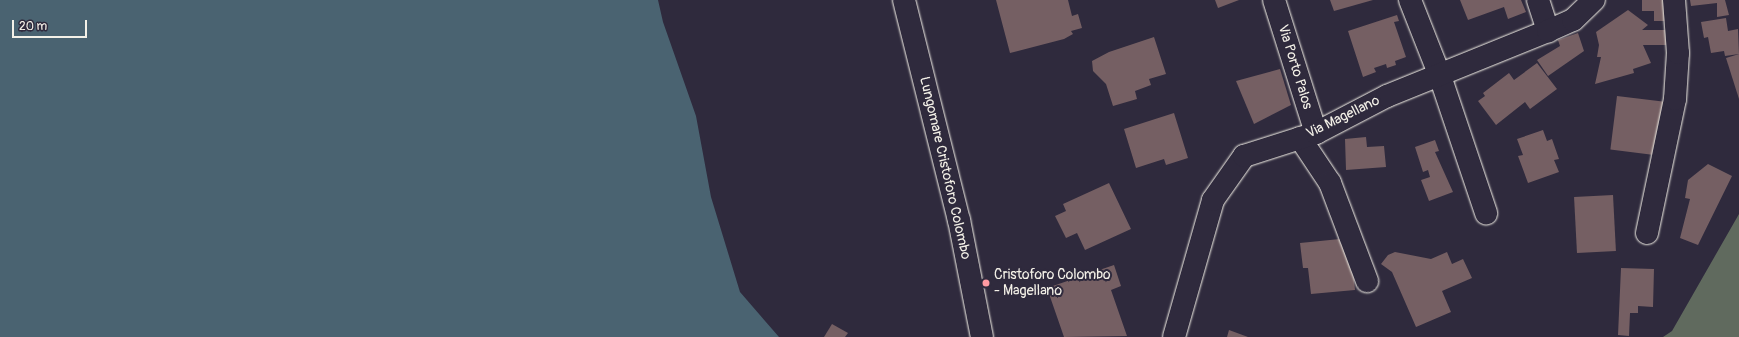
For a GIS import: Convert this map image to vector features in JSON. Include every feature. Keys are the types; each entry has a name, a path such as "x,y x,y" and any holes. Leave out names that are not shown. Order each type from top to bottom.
{"street":[{"name":"Lungomare Cristoforo Colombo","path":"904,0 959,220 982,337"},
{"name":"Via Porto Palos","path":"1274,0 1308,136 1330,183 1368,281"},
{"path":"1410,0 1440,76 1486,213"},
{"path":"1538,0 1548,31"},
{"name":"Via Magellano","path":"1174,337 1213,200 1244,156 1308,136 1387,96 1440,76 1573,20 1594,0"},
{"path":"1647,233 1675,99 1678,53 1674,0"}],"green space":[{"path":"1739,214 1739,337 1663,337 1672,331"}],"water":[{"path":"0,0 658,0 663,22 696,116 711,197 740,292 779,337 0,337"}],"building":[{"path":"996,0 1068,0 1072,16 1078,14 1082,28 1071,31 1073,34 1064,39 1010,53"},
{"path":"1215,0 1239,0 1218,8"},
{"path":"1330,0 1373,0 1334,11"},
{"path":"1460,0 1521,0 1526,12 1508,19 1504,7 1468,20"},
{"path":"1642,0 1667,0 1668,21 1654,21 1654,11 1642,11"},
{"path":"1690,0 1725,0 1729,15 1717,17 1717,3 1691,6"},
{"path":"1628,10 1648,25 1642,30 1667,30 1667,45 1643,45 1651,63 1633,69 1634,73 1595,84 1601,57 1597,57 1599,45 1596,32"},
{"path":"1397,15 1399,21 1394,22 1406,57 1395,61 1396,65 1387,68 1386,64 1374,68 1376,72 1363,77 1348,31"},
{"path":"1726,18 1728,31 1738,29 1739,54 1725,56 1724,51 1711,53 1708,37 1704,38 1701,22"},
{"path":"1578,33 1584,51 1548,76 1537,60 1560,46 1558,40"},
{"path":"1154,37 1166,74 1149,79 1151,85 1135,91 1137,99 1113,106 1106,84 1093,71 1092,61 1109,52"},
{"path":"1739,54 1739,99 1726,58"},
{"path":"1537,63 1557,89 1530,109 1525,102 1496,125 1478,101 1485,96 1483,93 1509,73 1514,80"},
{"path":"1280,69 1291,105 1254,124 1236,81"},
{"path":"1617,96 1667,102 1660,156 1610,150"},
{"path":"1174,113 1188,158 1166,165 1164,159 1136,168 1124,129"},
{"path":"1543,130 1547,141 1552,139 1559,159 1554,160 1559,172 1528,183 1518,156 1523,155 1517,139"},
{"path":"1366,137 1367,147 1384,146 1386,167 1346,170 1345,139"},
{"path":"1435,140 1439,151 1435,152 1453,192 1429,201 1421,180 1430,177 1428,170 1423,172 1415,147"},
{"path":"1708,164 1732,176 1698,245 1680,238 1690,199 1685,198 1688,180"},
{"path":"1109,183 1131,229 1085,250 1077,233 1066,238 1055,216 1066,211 1063,204"},
{"path":"1613,195 1616,251 1577,253 1574,197"},
{"path":"1350,238 1355,290 1311,294 1308,268 1303,268 1300,243"},
{"path":"1395,252 1431,259 1447,252 1452,264 1463,259 1472,278 1442,291 1451,312 1416,327 1392,272 1381,264 1388,255"},
{"path":"1114,265 1121,286 1111,290 1127,336 1064,337 1047,288"},
{"path":"1621,268 1654,269 1653,307 1638,306 1638,313 1630,313 1629,336 1618,335"},
{"path":"832,324 848,333 845,337 824,337"},
{"path":"1229,330 1248,337 1227,337"}],"place":[{"name":"Cristoforo Colombo - Magellano","path":"986,283"}]}
